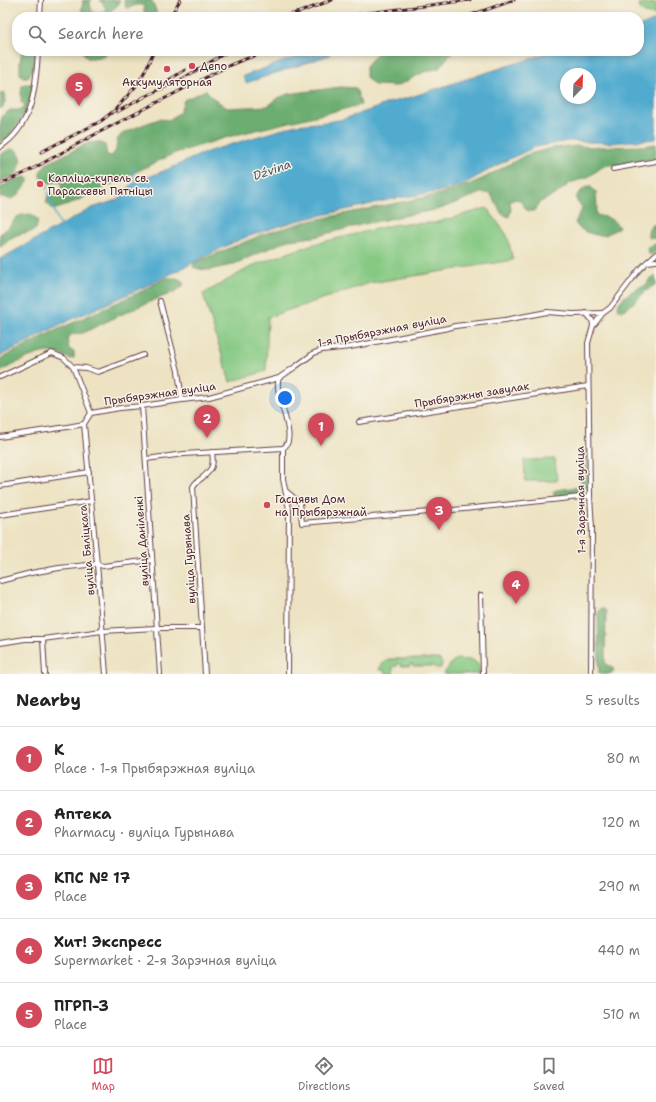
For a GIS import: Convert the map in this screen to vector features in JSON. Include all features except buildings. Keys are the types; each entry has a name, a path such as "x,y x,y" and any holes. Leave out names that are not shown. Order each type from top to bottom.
{"street":[{"path":"40,12 41,0"},
{"path":"0,147 9,141 25,119 33,99 38,56"},
{"path":"613,169 656,162"},
{"name":"1-я Зарэчная вуліца","path":"592,674 592,529 590,496 588,343 593,326 603,312 610,308 639,270 656,254"},
{"path":"646,262 656,261"},
{"path":"160,301 178,371 182,400"},
{"name":"1-я Прыбярэжная вуліца","path":"279,378 314,353 322,350 350,347 455,326 505,320 546,312 573,314 603,312"},
{"path":"586,313 592,320 593,326"},
{"path":"0,377 52,353 64,358 73,367 91,413"},
{"path":"73,367 86,368 98,372 143,355"},
{"path":"146,459 184,454 283,448 288,443 288,425 277,388 277,381 279,378"},
{"name":"Прыбярэжная вуліца","path":"84,424 91,413 209,397 279,378"},
{"name":"Прыбярэжны завулак","path":"359,422 588,386"},
{"name":"вуліца Даніленкі","path":"142,406 160,674"},
{"path":"0,437 67,428 84,424"},
{"name":"вуліца Бяліцкага","path":"84,424 92,501 106,674"},
{"path":"283,448 283,479 289,509 288,674"},
{"name":"вуліца Гурынава","path":"205,674 193,487 194,483 204,477 211,469 214,463 212,452"},
{"path":"0,486 89,472"},
{"path":"286,490 300,503 302,523 590,496"},
{"path":"0,515 92,501"},
{"path":"0,581 59,568 97,564 103,566 152,560"},
{"path":"482,595 483,674"},
{"path":"0,643 102,631 156,628 202,628"},
{"path":"43,639 45,674"}],"green space":[{"path":"83,0 92,0 90,2 93,12 82,12"},
{"path":"100,0 119,0 120,3 111,11 104,12 106,8"},
{"path":"124,0 151,0 156,12 144,12 144,6 141,5 126,8"},
{"path":"656,3 656,15 643,12 639,5"},
{"path":"21,56 35,56 32,71 28,77 23,77 20,74"},
{"path":"86,56 103,56 96,58 87,58"},
{"path":"375,56 449,56 439,68 424,72 397,86 374,85 366,77 366,66"},
{"path":"31,84 33,87 28,104 17,125 0,144 2,116 10,110 23,109 25,105 21,102 21,93 22,85"},
{"path":"341,87 356,88 361,105 235,135 175,153 68,205 53,210 46,202 49,193 60,192 62,183 49,183 40,177 40,172 46,164 88,143 99,142 105,145 107,155 112,156 116,150 117,140 122,134 159,119 169,120 180,112 184,100 206,90 213,98 227,108 268,106 278,98 288,94"},
{"path":"0,93 5,93 5,102 0,109"},
{"path":"656,144 656,158 604,166 588,177 570,183 555,195 540,202 534,211 527,211 521,201 517,199 510,201 511,210 509,217 502,214 490,193 481,193 440,209 364,224 314,237 288,240 232,265 209,270 193,267 194,263 264,234 305,222 436,195 484,178 526,155 552,148 578,146 643,146"},
{"path":"10,149 16,150 21,156 18,172 13,177 0,180 0,155"},
{"path":"25,177 29,180 21,192 15,197 12,199 7,199 0,197 0,188 12,181"},
{"path":"586,187 591,187 596,192 596,214 610,219 619,228 605,235 596,235 579,228 575,223 582,207 577,202 576,197"},
{"path":"487,208 507,235 513,260 370,283 268,317 266,371 230,382 203,294 254,265 310,245 397,224 434,223"},
{"path":"31,214 38,220 36,229 14,236 0,247 0,234 8,228 17,217"},
{"path":"656,224 656,239 648,237 649,229"},
{"path":"656,244 656,252 650,255 647,247"},
{"path":"655,276 656,284 630,306 622,311 618,309 619,304 625,297 635,289 645,286 650,279"},
{"path":"166,278 176,278 183,281 183,286 172,293 135,308 83,333 73,334 67,338 69,349 74,352 74,358 70,359 50,352 43,353 27,358 0,372 0,359 48,334 140,292"},
{"path":"583,449 587,450 588,472 587,484 584,493 554,496 553,492 556,490 579,487 582,473 579,455"},
{"path":"555,459 557,481 525,481 524,460"},
{"path":"602,608 606,611 605,662 614,670 608,674 599,674 598,615 599,610"},
{"path":"389,659 439,659 442,663 441,668 436,668 433,666 413,666 413,664 410,664 410,666 401,666 401,664 397,664 397,666 393,667 393,674 385,674 384,670 379,670 380,667"},
{"path":"456,659 473,660 479,665 480,674 444,674 452,662"}],"water":[{"name":"Dźvina","path":"656,21 656,139 612,143 568,141 535,147 507,160 462,185 437,192 392,199 296,221 270,229 228,245 159,280 59,325 0,356 0,259 92,208 117,200 131,185 136,182 204,153 296,125 344,119 388,103 538,56 644,56 644,25"},
{"path":"327,56 246,83 243,76 296,57"}],"waterway":[{"path":"134,165 132,171 136,182"},
{"path":"46,185 48,188 47,189"},
{"path":"48,193 61,226"}],"railway":[{"path":"173,12 180,0"},
{"path":"300,12 332,0"},
{"path":"375,12 470,0"},
{"path":"480,12 514,0"},
{"path":"41,152 101,121 115,110 136,86 152,56"},
{"path":"142,98 180,80 221,56"},
{"path":"0,184 25,173 92,136 226,67 254,56"},
{"path":"164,83 185,70"},
{"path":"117,112 146,96"}],"place":[{"name":"Депо","path":"192,66"},
{"name":"Аккумуляторная","path":"167,69"},
{"name":"ПГРП-3","path":"79,106"},
{"name":"Капліца-купель св. Параскевы Пятніцы","path":"40,184"},
{"name":"Аптека","path":"207,438"},
{"name":"К","path":"321,446"},
{"name":"Гасцявы Дом на Прыбярэжнай","path":"267,505"},
{"name":"КПС № 17","path":"439,530"},
{"name":"Хит! Экспресс","path":"516,604"}]}
